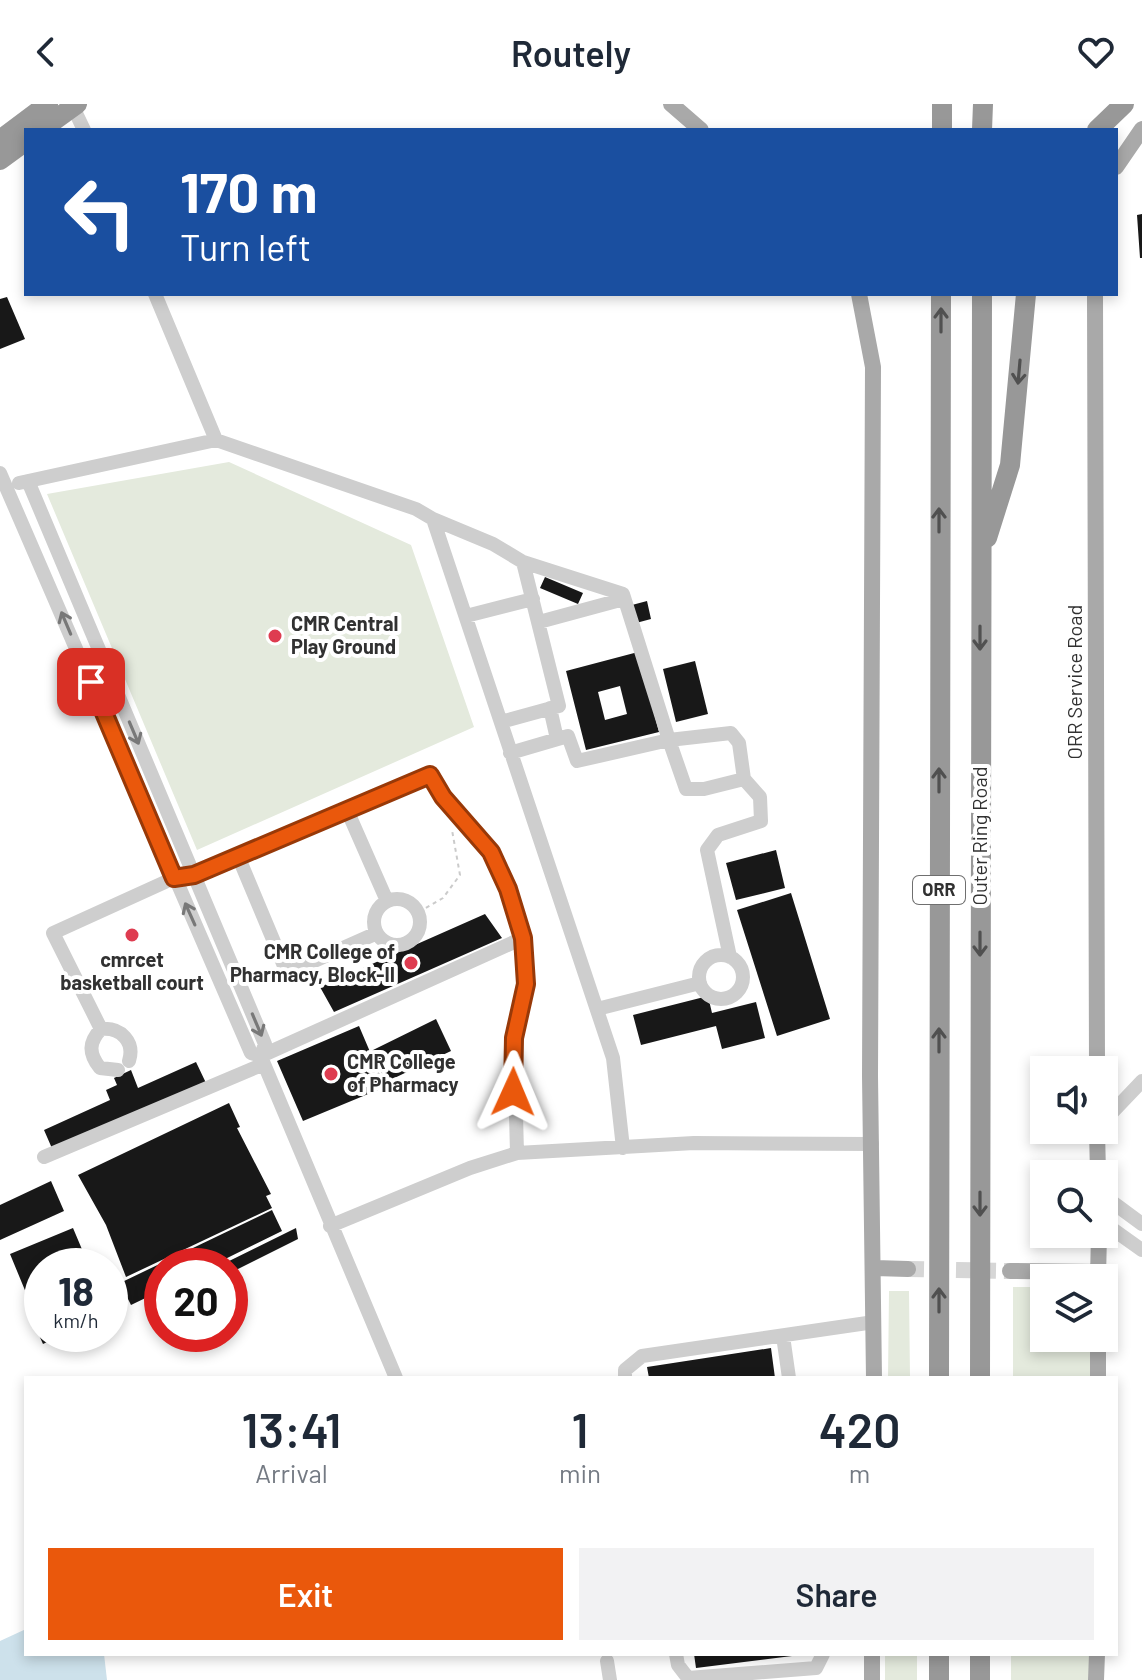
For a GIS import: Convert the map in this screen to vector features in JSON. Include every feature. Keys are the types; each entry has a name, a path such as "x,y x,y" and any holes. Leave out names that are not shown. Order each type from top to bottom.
{"highway":[{"path":"0,140 48,104"},
{"path":"942,104 942,128"},
{"path":"982,128 983,104"},
{"path":"1099,128 1124,104"},
{"path":"44,128 75,105"},
{"path":"0,160 24,142"},
{"name":"Outer Ring Road","path":"939,1376 941,296"},
{"name":"Outer Ring Road","path":"980,1376 982,296"},
{"path":"980,560 1010,465 1026,296"},
{"path":"939,1656 939,1680"},
{"path":"980,1656 980,1680"}],"main road":[{"path":"671,104 699,128"},
{"path":"1118,164 1142,129"},
{"path":"859,296 873,367 874,1376"},
{"name":"ORR Service Road","path":"1095,296 1097,1056"},
{"path":"875,1268 908,1269"},
{"path":"1010,1271 1030,1272"},
{"path":"1098,1352 1098,1376"},
{"path":"872,1656 872,1680"},
{"path":"1096,1680 1097,1656"}],"street":[{"path":"75,105 83,128"},
{"path":"156,296 216,440"},
{"path":"262,1060 251,1053 4,479 28,481 216,440 416,509 493,544 523,562 623,594 686,789 744,779"},
{"path":"28,481 265,1044 262,1060 395,1376"},
{"path":"433,519 613,1058 623,1148"},
{"path":"501,722 559,706 523,562"},
{"path":"466,616 533,599"},
{"path":"539,622 624,599"},
{"path":"550,708 557,739"},
{"path":"510,753 568,736 577,761 669,740 731,733 739,743 744,779 760,797 761,821 718,835 707,850 730,957"},
{"path":"101,1029 53,933 174,878 194,875 430,775 443,797 491,852 508,889 523,938 526,984 514,1038 517,1153"},
{"path":"347,810 387,901"},
{"path":"238,856 287,973 377,933"},
{"path":"399,899 411,903 419,912 420,924 416,936 407,943 396,945 384,941 377,933 374,921 378,909 387,901 399,899"},
{"path":"44,1157 262,1060 523,938"},
{"path":"718,955 730,957 740,965 743,978 740,989 730,998 718,999 706,994 700,983 700,971 707,960 718,955"},
{"path":"597,1009 700,983"},
{"path":"101,1029 117,1030 123,1035 130,1049 123,1066 100,1068 92,1054 94,1036 101,1029"},
{"path":"1118,1106 1142,1081"},
{"path":"330,1226 470,1168 517,1153 694,1143 872,1144"},
{"path":"1118,1206 1142,1224"},
{"path":"1118,1233 1142,1250"},
{"path":"625,1376 625,1370 642,1356 874,1322"},
{"path":"783,1336 789,1376"},
{"path":"676,1656 678,1665 688,1678 816,1668 822,1656"},
{"path":"607,1661 610,1680"}],"path":[{"path":"419,912 443,898 460,875 451,824"}],"shaded area":[{"name":"CMR Central Play Ground","path":"229,462 411,545 474,727 197,850 47,494"},
{"path":"1013,1287 1030,1287 1030,1352 1090,1352 1090,1376 1013,1376"},
{"path":"889,1291 909,1291 910,1376 888,1376"},
{"path":"885,1656 917,1656 917,1680 885,1680"},
{"path":"1011,1656 1089,1656 1089,1680 1011,1680"}],"water":[{"path":"24,1630 24,1656 104,1656 107,1680 0,1680 0,1641"}],"building":[{"path":"1142,214 1142,258 1140,258 1137,215"},
{"path":"7,297 25,339 0,349 0,299"},
{"path":"545,577 583,593 578,604 540,588"},
{"path":"647,601 651,619 636,623 632,605"},
{"path":"638,652 659,732 586,750 566,671","holes":["620,686 627,714 605,720 598,692"]},
{"path":"695,661 708,714 676,722 663,669"},
{"path":"776,850 785,888 736,900 726,863"},
{"path":"791,893 830,1019 777,1036 737,910"},
{"name":"CMR College of Pharmacy, Block-II","path":"485,914 502,938 334,1012 320,987"},
{"path":"708,996 712,1013 756,1002 765,1038 722,1049 716,1026 641,1045 633,1015"},
{"path":"436,1019 451,1051 386,1082 371,1051"},
{"name":"CMR College of Pharmacy","path":"359,1026 385,1087 303,1121 277,1061"},
{"path":"196,1062 206,1083 54,1153 44,1130 110,1100 106,1090 117,1085 114,1078 131,1070 138,1088"},
{"path":"229,1103 240,1127 237,1128 271,1194 266,1196 272,1208 187,1248 144,1248 144,1268 128,1276 128,1248 115,1248 106,1225 78,1175"},
{"path":"51,1181 64,1211 0,1240 0,1205"},
{"path":"272,1210 282,1231 248,1248 193,1248"},
{"path":"73,1228 81,1248 25,1248"},
{"path":"296,1228 298,1239 248,1264 248,1252"},
{"path":"24,1248 24,1288 10,1254"},
{"path":"144,1271 144,1299 131,1305 128,1299 128,1279"},
{"path":"771,1348 775,1376 649,1376 647,1367"},
{"path":"694,1656 792,1656 696,1668"}],"tunnel":[{"path":"908,1269 1010,1271"}],"place":[{"name":"CMR Central Play Ground","path":"275,636"},
{"name":"cmrcet basketball court","path":"132,935"},
{"name":"CMR College of Pharmacy, Block-II","path":"411,963"},
{"name":"CMR College of Pharmacy","path":"331,1074"}],"route":[{"path":"91,682 174,878 194,875 430,775 443,797 491,852 508,889 523,938 526,984 514,1038 513,1092"}]}
